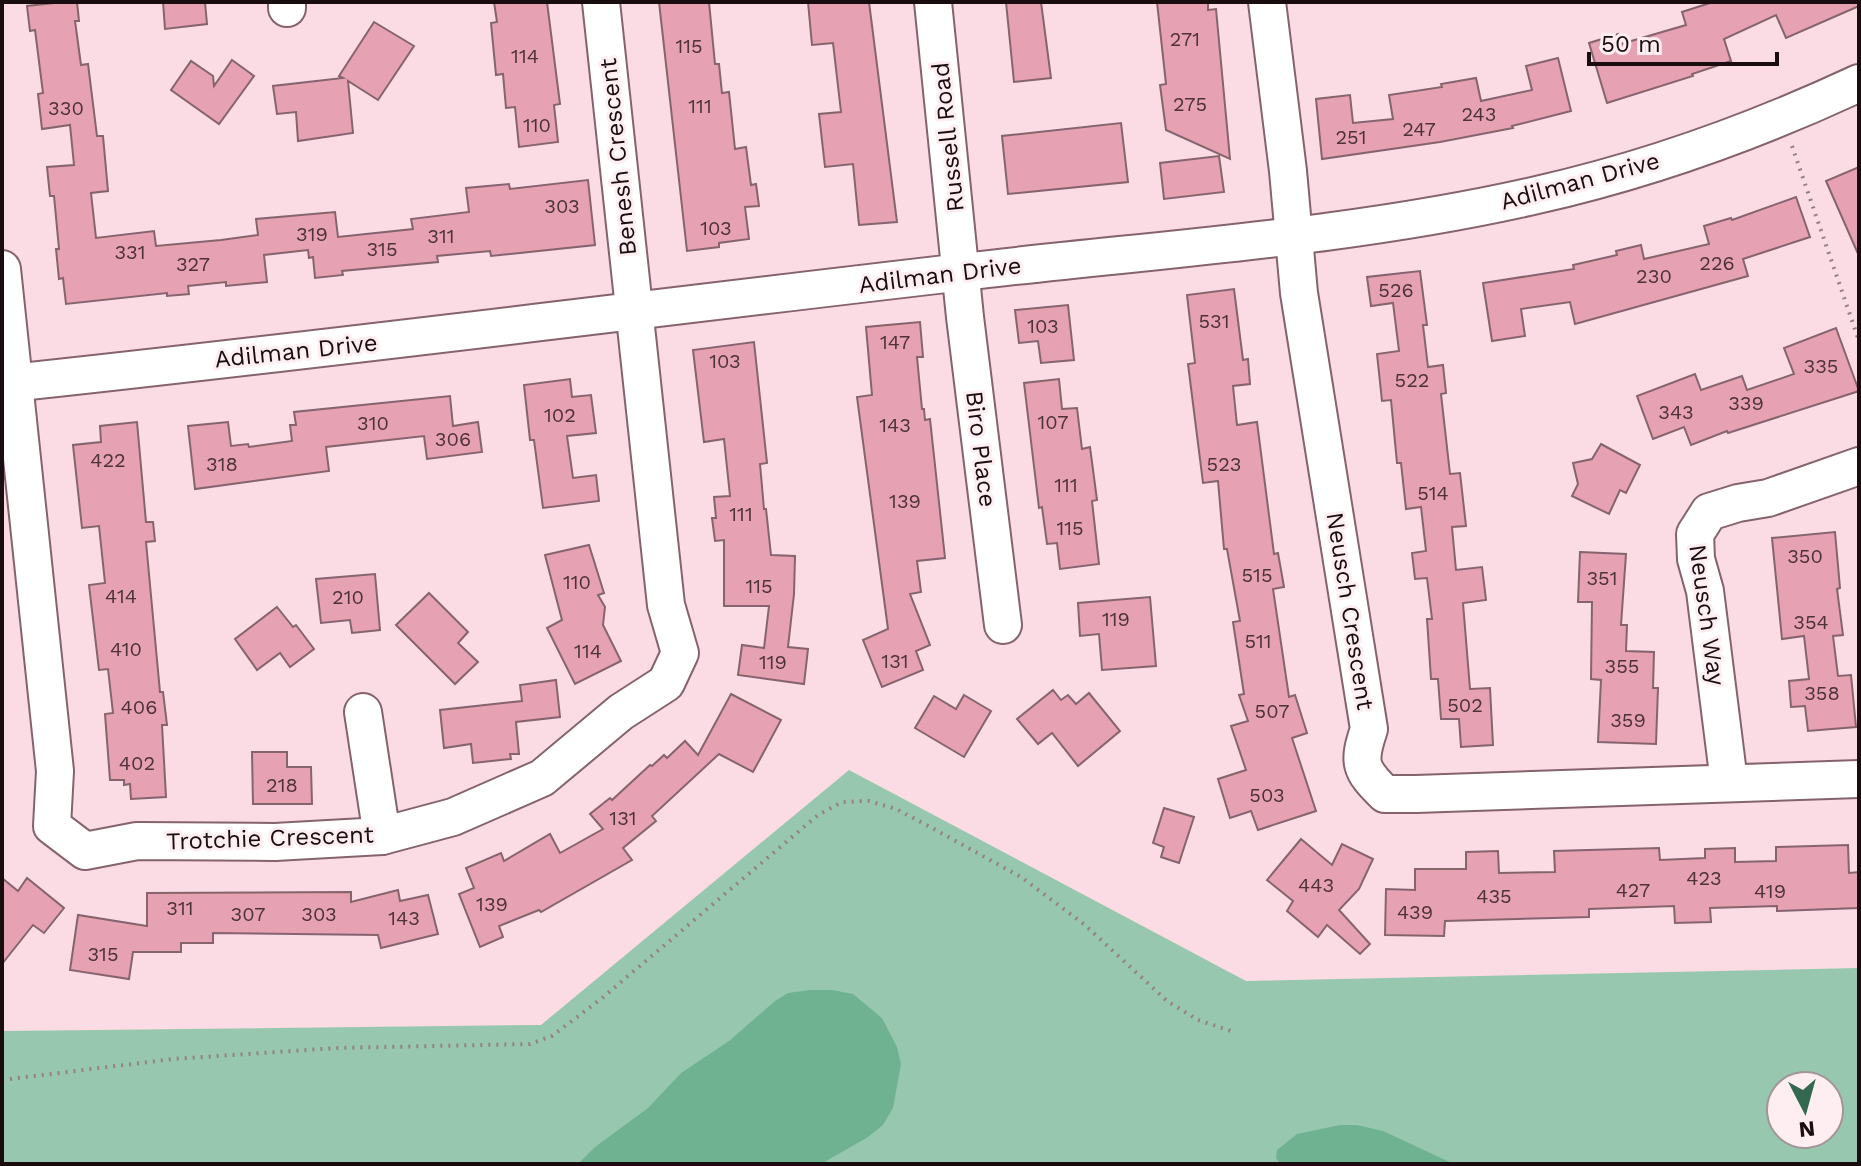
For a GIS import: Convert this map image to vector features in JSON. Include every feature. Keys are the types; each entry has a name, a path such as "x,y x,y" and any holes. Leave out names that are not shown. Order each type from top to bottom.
{"street":[{"name":"Benesh Crescent","path":"601,2 635,312"},
{"name":"Russell Road","path":"933,2 960,272"},
{"name":"Neusch Crescent","path":"1267,2 1299,293 1369,729 1360,754 1367,777 1385,794 1859,779"},
{"name":"Adilman Drive","path":"8,383 1295,235 1480,207 1598,180 1720,141 1859,83"},
{"path":"2,269 8,383"},
{"name":"Biro Place","path":"960,272 1003,625"},
{"name":"Trotchie Crescent","path":"8,383 55,771 52,826 85,851 137,841 275,842 382,836 453,817 542,778 621,712 666,683 680,653 666,605 635,312"},
{"name":"Neusch Way","path":"1729,782 1705,591 1696,559 1695,534 1709,512 1768,498 1859,466"},
{"path":"363,712 382,836"}],"path":[{"path":"1791,143 1859,341"},
{"path":"2,1080 173,1059 306,1050 530,1044 552,1036 601,999 818,815 842,802 869,801 908,815 1021,877 1085,925 1167,1001 1198,1020 1234,1032"}],"shaded area":[{"path":"849,770 1246,981 1859,968 1859,1164 2,1164 2,1031 541,1025"},
{"path":"810,990 853,994 882,1018 897,1047 901,1064 893,1108 883,1125 868,1137 821,1164 578,1164 595,1147 648,1108 681,1073 729,1041 775,1001 788,993"},
{"path":"1340,1125 1383,1131 1454,1164 1280,1164 1276,1158 1277,1150 1297,1134"}],"building":[{"path":"77,2 79,21 75,21 81,65 88,64 97,136 103,136 108,191 91,193 96,238 154,231 156,246 221,240 258,235 256,219 335,212 338,237 413,229 411,219 469,212 466,188 509,184 510,189 588,180 595,245 491,256 490,251 437,256 438,262 342,271 343,275 315,278 313,257 309,258 308,250 264,255 267,282 188,286 189,294 167,296 167,293 66,304 63,278 59,279 54,196 50,196 47,167 74,165 70,125 42,129 38,94 43,93 35,30 30,31 27,6"},
{"path":"163,2 205,2 207,24 165,29"},
{"path":"494,2 547,2 560,104 554,105 558,142 519,147 515,107 506,108 503,74 496,75 491,23 497,22"},
{"path":"659,2 709,2 715,64 719,64 722,93 729,92 735,149 746,147 751,185 756,184 759,206 745,207 749,239 687,251"},
{"path":"808,2 869,2 897,222 859,225 853,164 825,167 819,114 841,112 833,43 812,45"},
{"path":"1006,2 1041,2 1051,78 1014,82"},
{"path":"1157,2 1208,2 1208,10 1216,9 1230,159 1166,130 1160,85 1166,84"},
{"path":"1713,2 1859,2 1859,6 1786,38 1776,15 1724,39 1731,61 1607,103 1589,43 1618,34 1621,44 1686,25 1682,12"},
{"path":"374,22 414,46 378,100 348,81 353,133 298,141 296,112 277,114 273,86 343,78 339,76"},
{"path":"1558,58 1571,111 1513,128 1322,159 1316,99 1350,95 1353,123 1393,119 1389,95 1476,78 1481,101 1532,90 1526,66"},
{"path":"232,60 254,76 219,124 171,90 191,61 213,76 214,86"},
{"path":"1121,123 1128,182 1008,194 1002,136"},
{"path":"1219,156 1224,192 1164,199 1160,163"},
{"path":"1859,167 1859,256 1826,181"},
{"path":"1796,197 1810,237 1743,259 1748,276 1575,324 1570,302 1521,309 1525,336 1492,341 1483,283 1574,269 1573,265 1617,255 1616,251 1641,245 1644,259 1709,244 1704,226 1732,220"},
{"path":"1420,271 1427,325 1423,325 1428,367 1443,365 1446,393 1441,394 1450,474 1460,473 1466,526 1452,527 1456,570 1482,567 1486,600 1463,603 1470,689 1490,688 1493,745 1461,747 1459,719 1441,719 1438,679 1431,679 1427,619 1432,619 1427,578 1415,579 1412,553 1426,551 1421,507 1406,509 1401,463 1397,463 1391,400 1382,401 1377,354 1399,351 1393,303 1371,306 1367,277"},
{"path":"1234,289 1243,360 1248,359 1250,384 1233,386 1237,425 1257,422 1274,554 1278,553 1284,587 1273,589 1289,697 1295,695 1307,733 1292,738 1316,811 1258,830 1251,811 1230,818 1218,779 1246,770 1231,726 1248,721 1239,695 1244,694 1233,622 1240,621 1227,549 1224,549 1218,481 1203,483 1188,364 1195,363 1187,295"},
{"path":"1068,305 1074,360 1041,363 1038,341 1019,343 1015,310"},
{"path":"920,322 923,357 917,357 922,409 925,420 930,419 945,558 917,561 921,592 910,594 930,645 916,651 923,670 882,687 863,640 888,629 857,397 872,395 866,327"},
{"path":"1836,328 1859,391 1691,445 1684,427 1653,439 1637,396 1695,374 1701,390 1742,376 1747,390 1794,374 1784,348"},
{"path":"754,342 767,463 760,464 764,509 771,555 795,556 788,647 808,649 804,684 738,675 742,645 764,648 769,606 724,606 724,540 715,541 712,518 716,518 714,497 730,496 724,439 704,442 693,350"},
{"path":"570,379 572,397 591,395 596,433 567,436 573,478 596,475 599,501 543,508 534,440 530,440 524,385"},
{"path":"1059,379 1062,409 1077,408 1082,449 1090,447 1097,500 1092,501 1099,564 1060,569 1057,543 1047,544 1042,507 1039,508 1024,383"},
{"path":"450,396 453,426 478,422 482,452 427,459 424,436 326,447 329,471 195,489 188,426 228,422 231,446 248,444 249,447 292,441 290,425 296,425 294,412"},
{"path":"137,422 146,522 153,522 155,541 146,542 160,692 163,692 167,725 162,725 166,797 131,799 130,784 124,785 124,780 110,780 105,714 113,713 108,669 99,670 89,585 105,583 99,526 82,528 73,445 101,442 100,426"},
{"path":"1601,444 1640,465 1626,493 1620,490 1609,514 1572,496 1578,484 1573,463 1592,459"},
{"path":"1835,532 1840,588 1837,589 1843,635 1833,636 1838,676 1851,675 1856,727 1808,731 1805,706 1791,707 1789,681 1809,679 1804,636 1782,639 1772,538"},
{"path":"589,545 604,593 598,595 605,607 603,625 621,661 575,684 547,628 562,620 545,555"},
{"path":"1580,552 1626,554 1621,625 1627,625 1626,651 1654,652 1653,688 1658,688 1656,744 1598,742 1601,680 1591,679 1592,602 1578,602"},
{"path":"375,574 380,630 352,633 350,620 321,623 316,579"},
{"path":"429,593 468,632 458,643 478,662 455,684 396,625"},
{"path":"1150,597 1156,666 1102,670 1099,634 1080,636 1078,603"},
{"path":"277,607 314,649 290,667 280,653 257,670 235,639"},
{"path":"556,680 560,717 516,722 519,754 510,754 511,759 473,763 471,744 444,748 440,710 522,701 520,685"},
{"path":"1053,690 1061,700 1068,695 1076,704 1089,693 1120,731 1078,766 1052,733 1038,744 1017,719"},
{"path":"731,694 781,720 753,772 719,754 652,816 656,821 623,848 632,860 541,912 539,910 499,926 503,937 480,947 459,894 474,888 466,868 501,853 504,861 550,834 560,853 603,829 590,814 610,798 612,800 650,765 664,755 667,758 685,741 698,755"},
{"path":"964,695 991,711 964,757 915,728 934,696 956,709"},
{"path":"252,752 287,752 287,767 311,767 312,804 253,804"},
{"path":"1164,808 1194,817 1179,863 1161,857 1164,847 1153,843"},
{"path":"1301,839 1332,865 1342,844 1373,859 1359,889 1339,910 1370,944 1360,954 1327,925 1318,937 1287,911 1293,901 1267,880"},
{"path":"1848,845 1849,873 1859,872 1859,908 1777,911 1777,906 1710,908 1711,922 1675,923 1674,906 1589,909 1589,917 1445,921 1444,936 1385,935 1386,889 1415,890 1415,869 1466,869 1466,852 1498,851 1499,873 1555,872 1554,851 1659,848 1660,860 1705,858 1705,849 1735,848 1735,862 1776,861 1776,847"},
{"path":"2,878 18,891 27,878 64,908 44,933 33,925 2,964"},
{"path":"398,890 400,901 428,895 438,934 381,948 378,935 213,933 213,943 181,943 181,952 133,952 129,979 70,970 78,915 147,926 147,893 351,892 351,902"}]}
